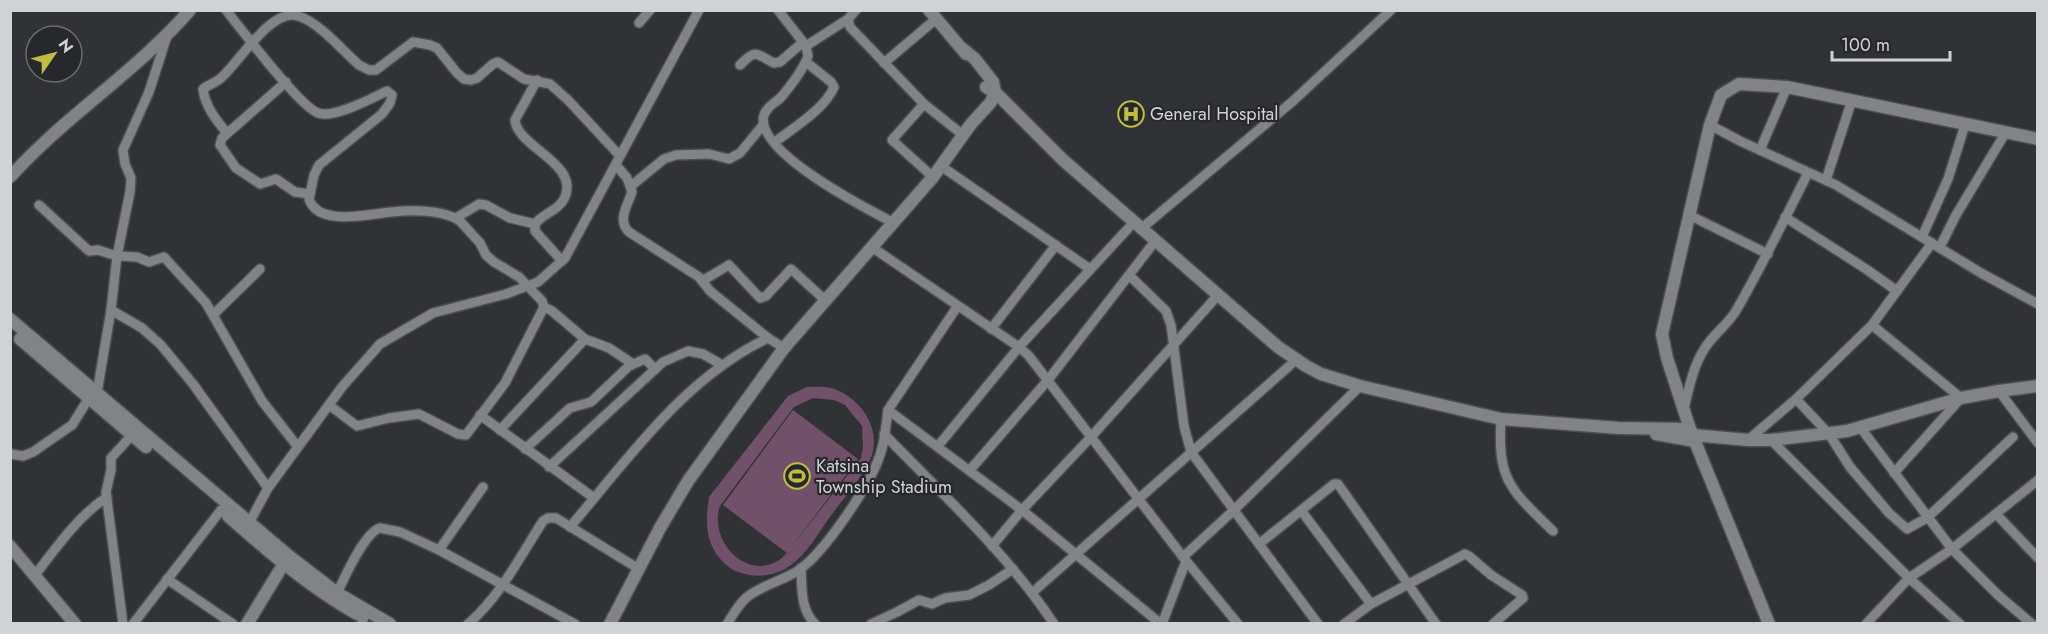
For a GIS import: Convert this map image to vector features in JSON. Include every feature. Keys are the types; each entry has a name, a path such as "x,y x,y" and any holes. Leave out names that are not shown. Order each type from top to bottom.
{"street":[{"path":"10,177 63,125 167,34 190,10"},
{"path":"226,10 307,106 320,114 345,111 387,91 392,95 390,103 382,114 320,165 314,175 310,203 333,217 421,212 456,218 480,243 486,255 519,277 542,301 544,307 585,339 609,348 633,364"},
{"path":"307,20 312,10"},
{"path":"639,23 650,10"},
{"path":"249,523 268,488 298,447 329,405 380,344 433,313 506,294 538,282 562,261 699,10"},
{"path":"778,10 804,44 808,56 782,97 768,106 763,125 767,134 800,167 824,185 894,224"},
{"path":"740,65 754,53 774,63 780,62 804,44 848,18 856,10"},
{"path":"938,446 1019,347 1090,269 1138,225 1293,101 1391,10"},
{"path":"227,133 211,111 202,89 221,78 251,42 283,13 298,15 307,20 359,65 369,70 376,70 404,46 418,41 437,48 464,79 477,78 498,62 524,78 550,84 568,100 618,161 632,192 622,219 623,226 702,280 710,291 768,338 784,348"},
{"path":"884,63 932,15 963,49 990,89 1063,160 1278,347 1321,374 1360,386 1501,418 1749,440 1829,434 1961,398 1999,390 2037,386"},
{"path":"848,18 850,27 924,104 967,129"},
{"path":"10,454 23,456 33,452 72,425 93,396 111,310 117,256 130,192 131,178 125,164 123,150 148,92 167,34"},
{"path":"775,142 808,117 831,94 834,87 806,62"},
{"path":"537,80 515,120 521,135 553,161 563,175 567,187 565,198 556,209 538,219 535,224 535,231 562,261"},
{"path":"286,82 227,133 222,138 220,146 236,168 260,184 276,179 295,192 310,194"},
{"path":"1769,624 1693,435 1667,358 1662,334 1710,125 1721,95 1729,88 1739,84 1787,87 2037,139"},
{"path":"1760,150 1787,87"},
{"path":"610,624 660,528 688,481 784,348 933,177 967,129 990,89"},
{"path":"1826,180 1852,100"},
{"path":"924,104 892,140 933,177"},
{"path":"631,186 664,159 676,155 709,154 729,159 740,153 763,125"},
{"path":"1710,125 1826,180 2037,304"},
{"path":"1922,237 1948,179 1965,125"},
{"path":"1749,440 1797,399 1872,325 1936,245 2006,132"},
{"path":"941,166 1090,269"},
{"path":"1684,409 1691,378 1699,358 1706,346 1733,316 1768,254 1808,172"},
{"path":"456,218 479,204 486,205 510,218 535,224"},
{"path":"39,205 86,250 137,257 149,262 164,257 214,314 262,401 298,447"},
{"path":"1689,216 1768,254"},
{"path":"1785,217 1897,291"},
{"path":"970,470 1048,380 1156,240"},
{"path":"991,329 1056,246"},
{"path":"873,248 1029,356 1185,559 1238,624"},
{"path":"702,280 729,265 760,298 766,296 791,269 825,300"},
{"path":"214,314 260,269"},
{"path":"1130,276 1166,311 1171,325 1184,426 1191,452 1318,624"},
{"path":"992,546 1022,510 1219,294"},
{"path":"329,405 357,426 388,418 419,414 463,435 469,433 505,383 544,307"},
{"path":"727,624 748,596 801,568 828,540 868,483 880,455 888,410 957,307"},
{"path":"111,310 152,335 177,363 268,488"},
{"path":"10,319 132,435 221,510 289,563 390,624"},
{"path":"1872,325 1961,398"},
{"path":"10,330 249,523 328,598 366,622"},
{"path":"570,527 659,424 722,365 742,350 768,338"},
{"path":"500,430 585,339"},
{"path":"549,466 655,369 676,355 688,351 703,354 722,365"},
{"path":"525,449 570,408 591,402 633,364 647,360 655,369"},
{"path":"1033,592 1075,552 1296,360"},
{"path":"888,410 1022,510 1161,624 1185,559 1360,386"},
{"path":"1999,390 2037,443"},
{"path":"1894,473 1961,398"},
{"path":"1797,399 1829,434 1850,467 1907,529 1928,518 2013,437"},
{"path":"480,415 594,498"},
{"path":"1501,418 1500,443 1504,476 1513,491 1553,531"},
{"path":"1860,427 1952,549 1998,595 2032,624"},
{"path":"884,434 1013,569 1033,592 1054,624"},
{"path":"123,624 106,487 111,470 111,458 132,435"},
{"path":"1771,440 1909,578 1960,624"},
{"path":"1866,624 1909,578 1952,549 2037,480"},
{"path":"1259,544 1334,484 1338,484 1436,624"},
{"path":"439,550 483,487"},
{"path":"35,575 95,505 107,497"},
{"path":"133,624 221,510"},
{"path":"1300,512 1371,604"},
{"path":"1996,514 2037,558"},
{"path":"468,624 501,585 543,521 548,518 556,518 639,569"},
{"path":"338,593 354,560 376,529 380,528 400,532 439,550 575,624"},
{"path":"12,550 75,624"},
{"path":"1344,624 1371,604 1407,584 1461,555 1469,555 1491,575 1522,595 1523,598 1519,604 1493,624"},
{"path":"247,624 289,563"},
{"path":"801,568 805,610 815,624"},
{"path":"871,624 919,600 932,604 945,598 969,595 1013,569"},
{"path":"167,579 233,624"}],"shaded area":[{"path":"807,387 828,387 844,394 862,409 868,418 874,440 873,451 861,475 799,558 778,572 754,576 731,569 718,557 708,533 709,497 788,396","holes":["813,398 834,400 845,405 862,426 861,458 789,550 858,459 793,410 723,505 787,553 774,563 761,566 748,564 727,547 720,535 718,521 720,506 794,407"]}],"place":[{"name":"General Hospital","path":"1131,114"},
{"name":"Katsina Township Stadium","path":"797,476"}]}
